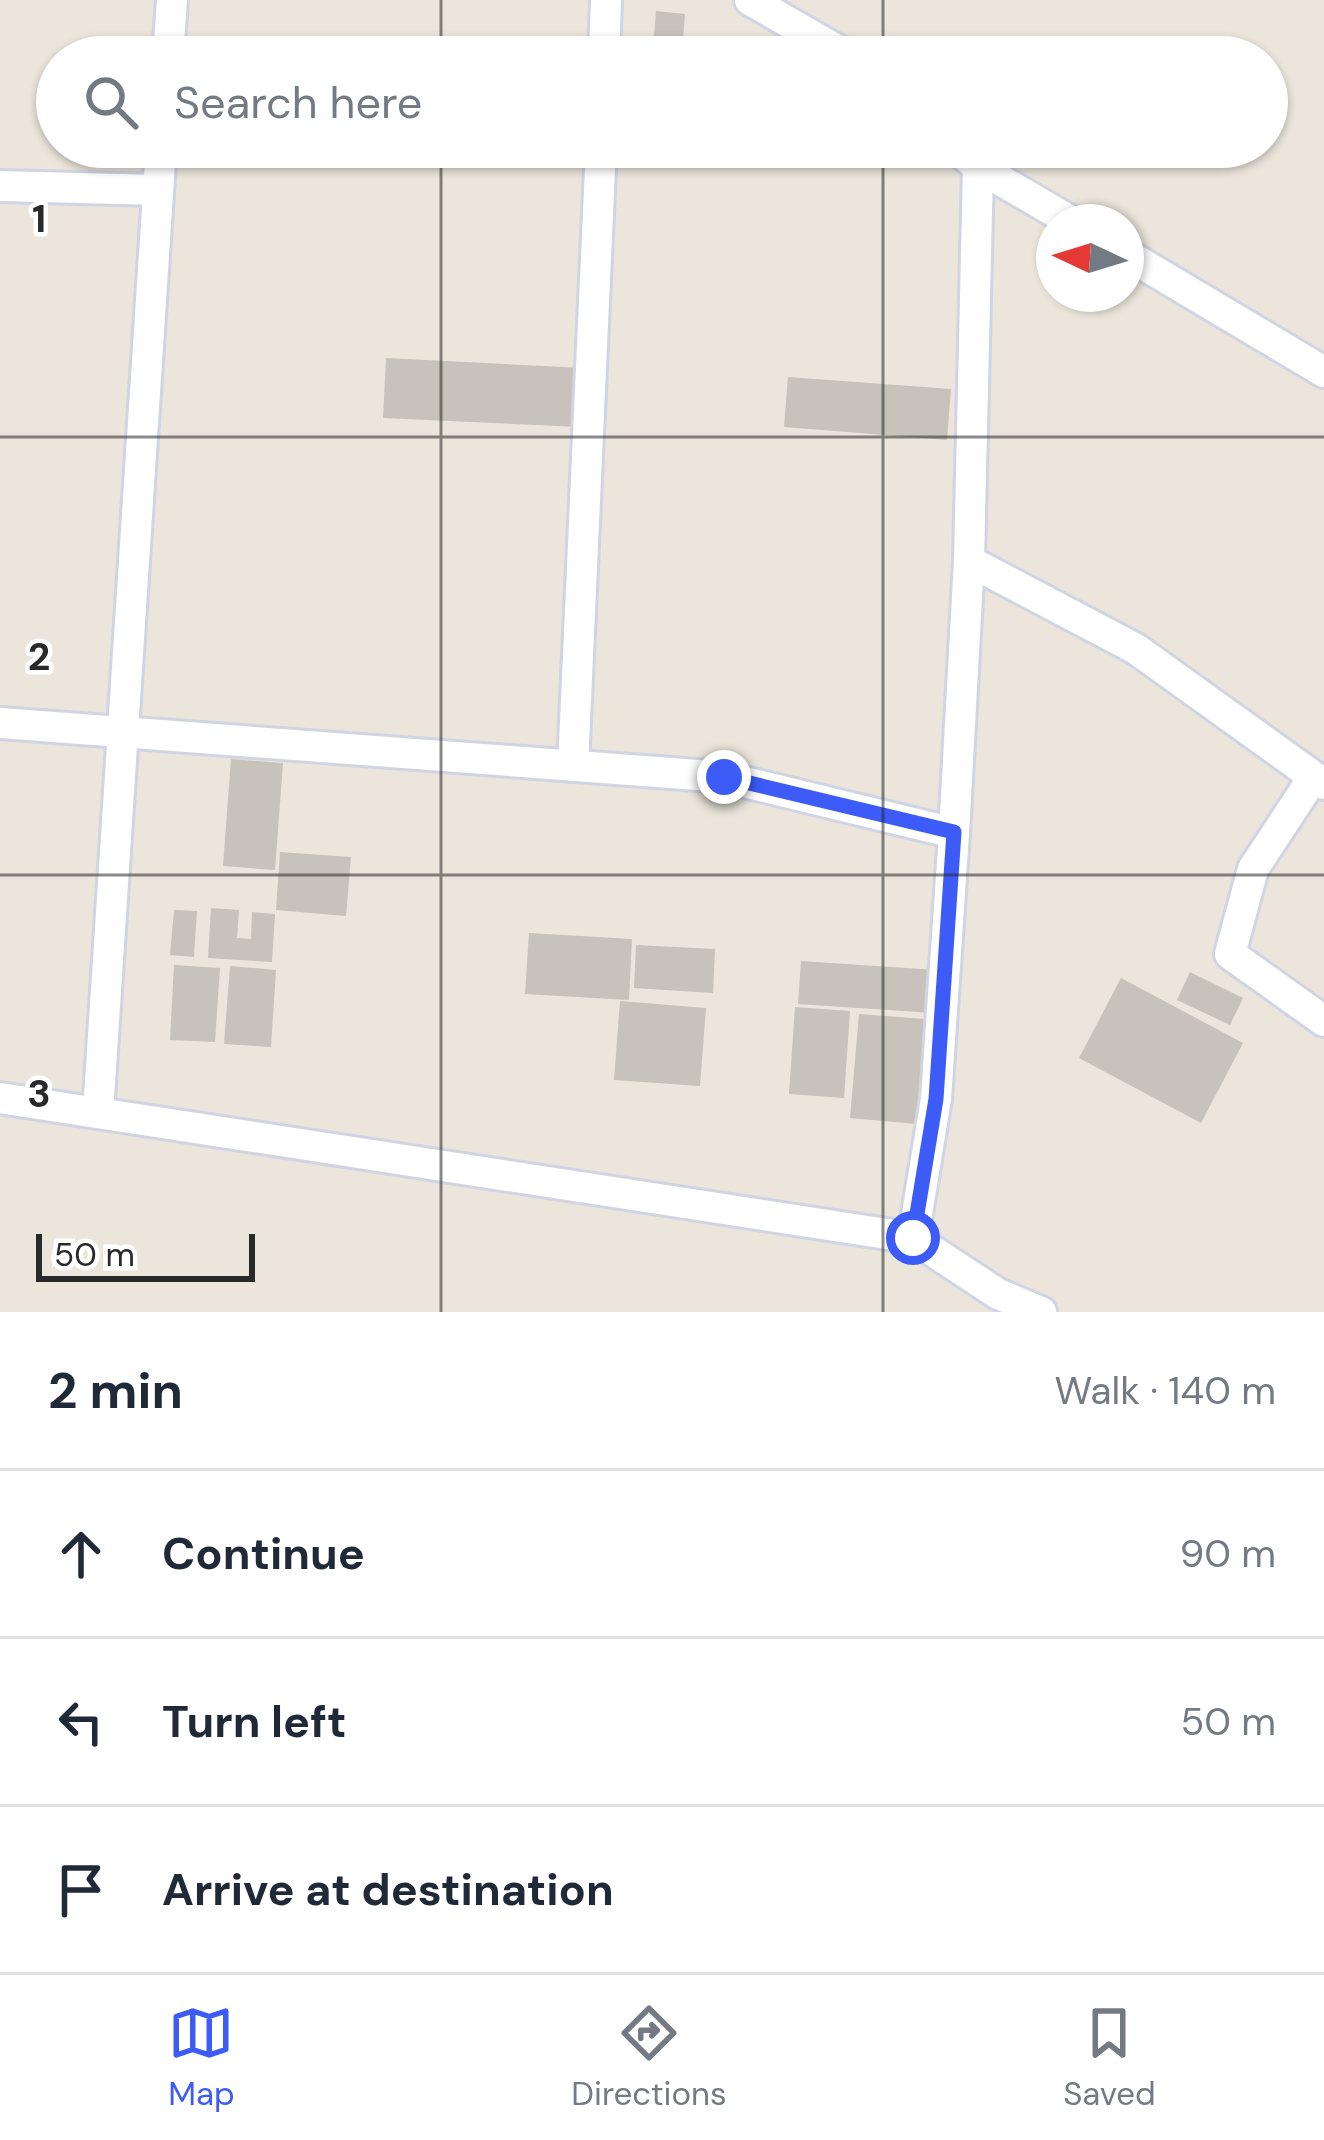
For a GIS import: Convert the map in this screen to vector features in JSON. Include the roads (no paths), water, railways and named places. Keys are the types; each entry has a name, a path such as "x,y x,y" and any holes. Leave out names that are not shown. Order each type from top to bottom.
{"street":[{"path":"169,36 172,0"},
{"path":"605,36 606,0"},
{"path":"750,0 812,36"},
{"path":"98,1113 160,168"},
{"path":"573,766 600,168"},
{"path":"913,1238 936,1099 969,561 967,168"},
{"path":"985,168 1043,204"},
{"path":"0,186 158,190"},
{"path":"1144,265 1324,372"},
{"path":"969,561 1136,649 1319,781 1252,869 1230,954 1324,1021"},
{"path":"0,724 724,777 954,832"},
{"path":"0,1098 913,1238 998,1294 1041,1312"}]}
